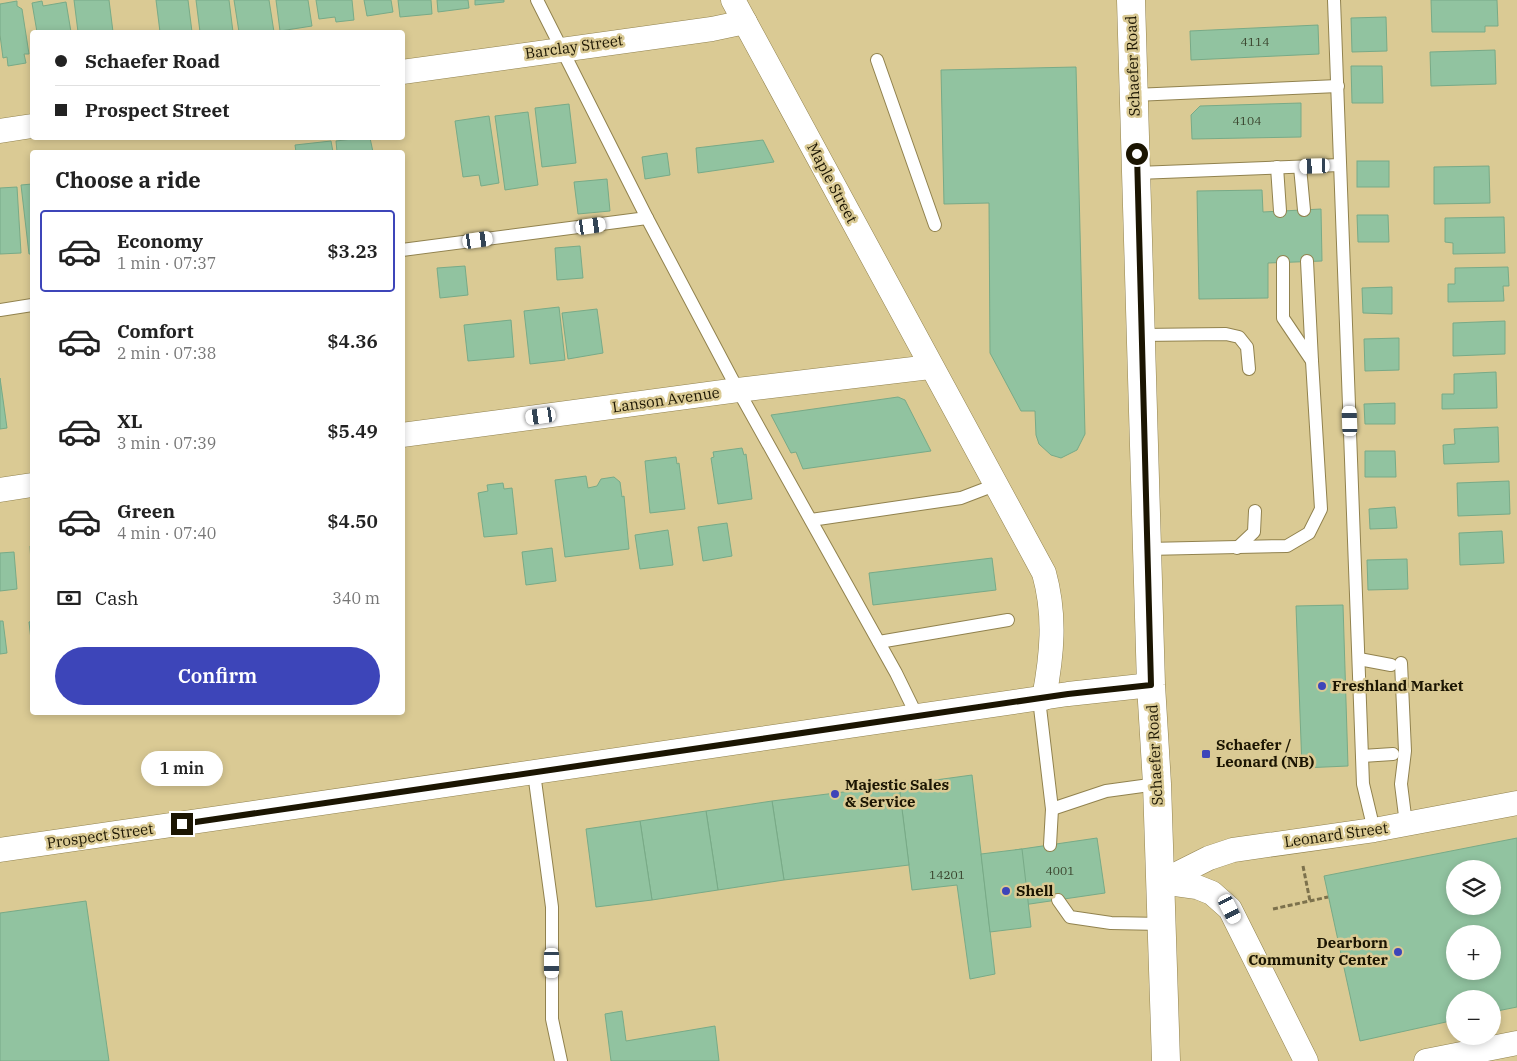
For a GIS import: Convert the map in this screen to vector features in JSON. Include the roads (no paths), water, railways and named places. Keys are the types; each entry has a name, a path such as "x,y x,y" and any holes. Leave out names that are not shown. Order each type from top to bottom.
{"main road":[{"name":"Schaefer Road","path":"1131,0 1151,685 1161,882 1166,1061"}],"street":[{"name":"Maple Street","path":"733,0 930,367 1044,573 1048,590 1053,637 1041,699"},
{"name":"Barclay Street","path":"405,72 563,48 712,29 745,22"},
{"path":"0,131 30,126"},
{"name":"Lanson Avenue","path":"405,435 738,390 930,367"},
{"path":"0,490 30,485"},
{"name":"Prospect Street","path":"0,850 1041,699 1151,685"},
{"name":"Leonard Street","path":"1161,882 1209,858 1233,850 1374,830 1517,803"},
{"path":"1161,882 1197,887 1212,893 1230,909 1306,1061"},
{"path":"1426,1061 1517,1043"}],"lane":[{"path":"537,0 563,48 647,218 738,390 879,642 918,718"},
{"path":"1334,0 1363,784 1374,830"},
{"path":"877,60 935,225"},
{"path":"1134,95 1338,86"},
{"path":"1137,174 1340,165"},
{"path":"1277,167 1280,211"},
{"path":"1300,167 1304,210"},
{"path":"405,250 647,218"},
{"path":"1283,262 1284,318 1312,361"},
{"path":"1147,549 1287,546 1309,533 1321,509 1307,262"},
{"path":"0,310 30,305"},
{"path":"1141,335 1226,334 1240,337 1247,348 1248,369"},
{"path":"811,520 961,498 995,484"},
{"path":"1237,548 1254,532 1255,511"},
{"path":"879,642 1008,620"},
{"path":"1358,658 1396,664 1405,751 1402,784 1406,824"},
{"path":"1041,699 1052,809 1050,845"},
{"path":"1362,756 1393,754"},
{"path":"534,773 552,907 552,1019 561,1061"},
{"path":"1052,809 1106,791 1157,784"},
{"path":"1058,900 1070,917 1111,923 1162,924"}],"place":[{"name":"Freshland Market","path":"1322,686"},
{"name":"Schaefer / Leonard (NB)","path":"1206,754"},
{"name":"Majestic Sales & Service","path":"835,794"},
{"name":"Shell","path":"1006,891"},
{"name":"Dearborn Community Center","path":"1398,952"}]}
